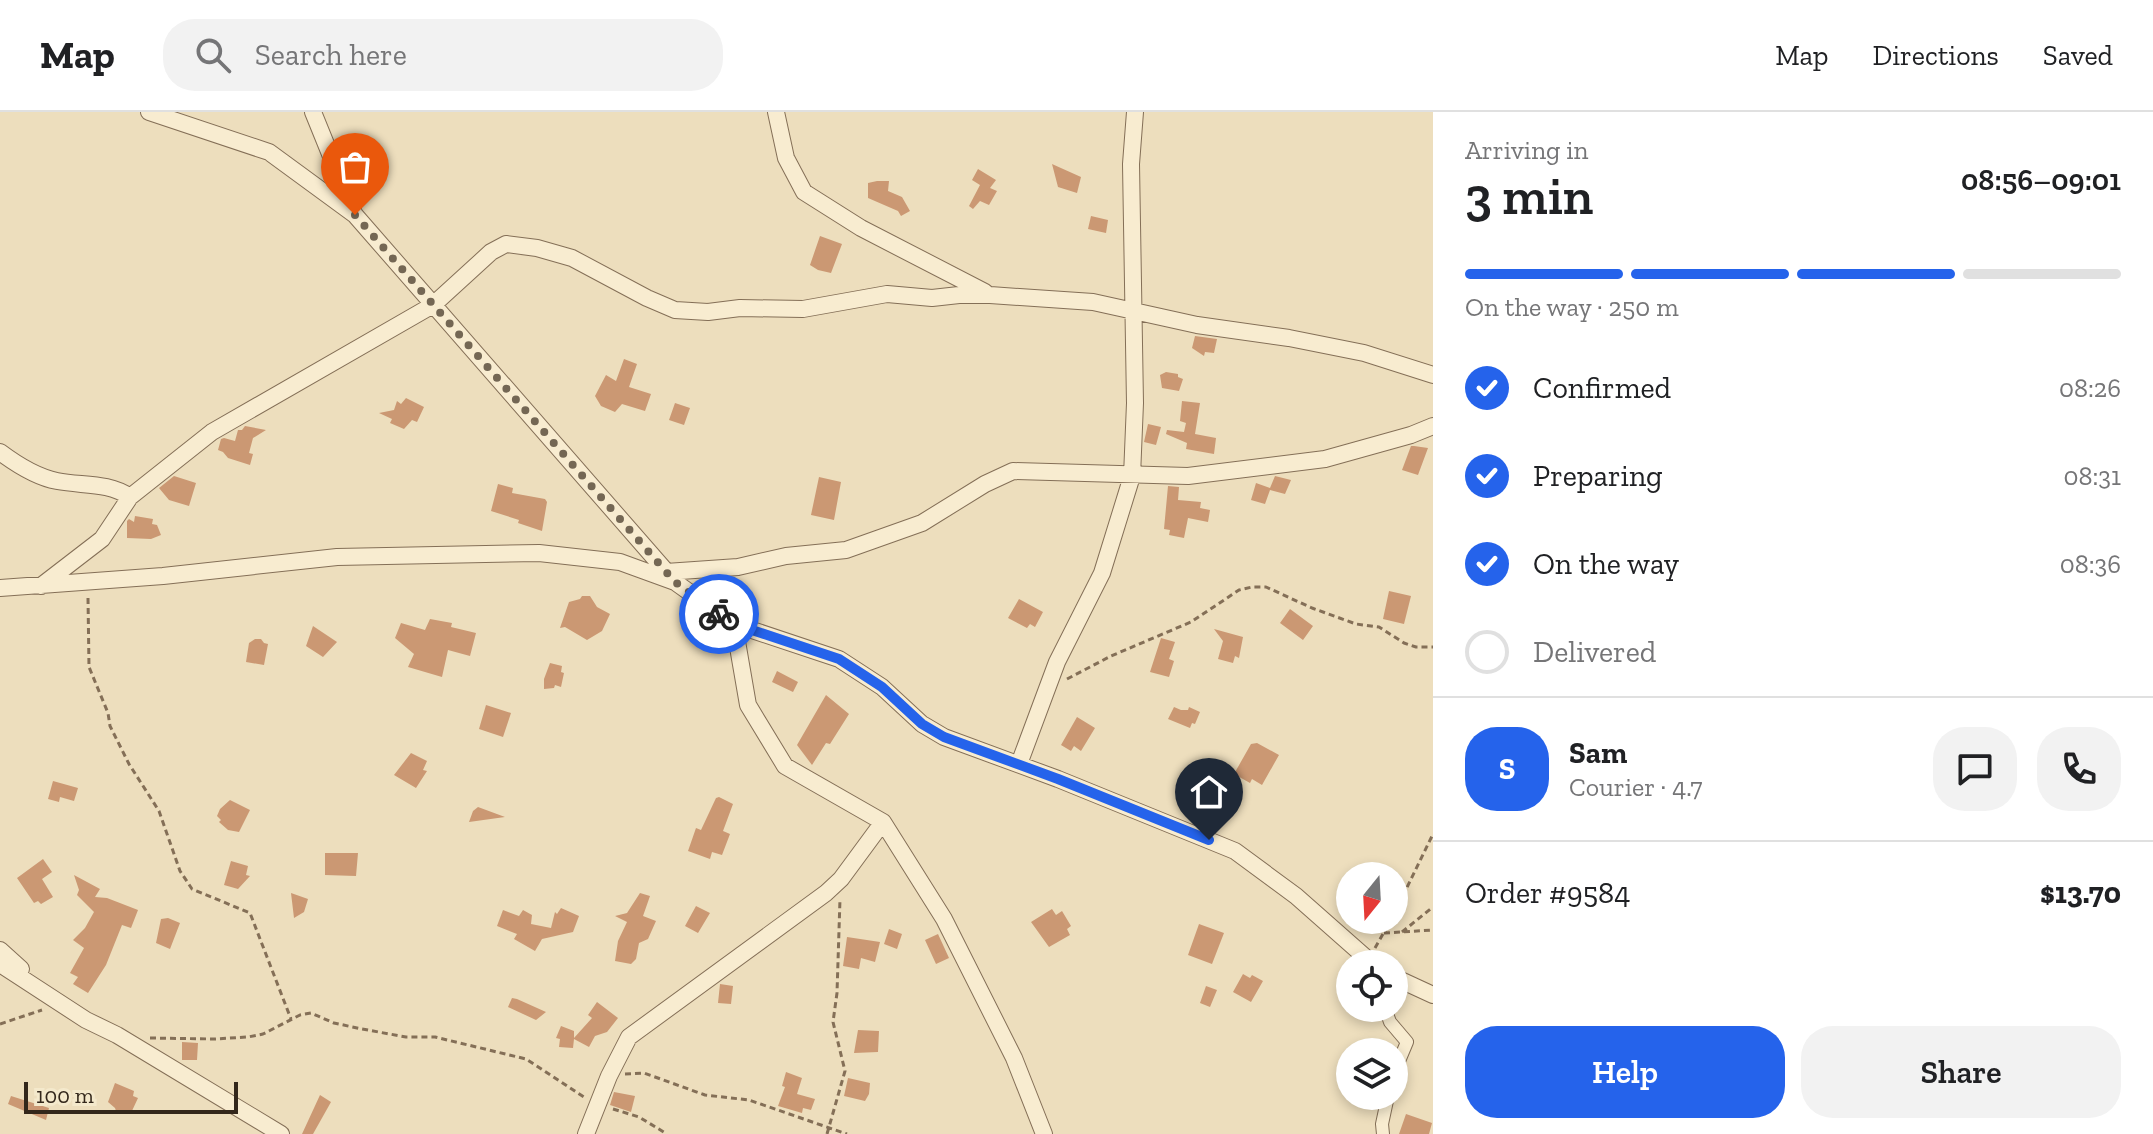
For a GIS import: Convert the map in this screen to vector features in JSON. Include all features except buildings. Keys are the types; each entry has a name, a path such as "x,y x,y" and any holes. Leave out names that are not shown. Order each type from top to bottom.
{"street":[{"path":"149,112 269,152 355,215 670,577 734,624 839,659 882,687 922,724 944,737 1235,851 1296,896 1357,950"},
{"path":"313,112 355,215"},
{"path":"776,112 786,158 804,192 861,228 990,295"},
{"path":"1019,764 1057,662 1102,573 1132,476 1135,403 1131,164 1135,112"},
{"path":"41,586 102,539 130,497 212,432 433,305 491,252 506,244 537,248 572,258 675,310 803,309 887,294 932,298 990,295 1093,302 1197,325 1364,353 1433,375"},
{"path":"0,588 337,557 539,553 620,562 670,577 786,556 846,550 922,523 985,484 1013,471 1188,476 1325,459 1433,426"},
{"path":"0,452 16,464 51,480 116,488 130,497"},
{"path":"734,624 748,705 785,766 883,822 951,932 1014,1058 1044,1134"},
{"path":"586,1134 621,1049 638,1029 807,909 841,879 883,822"},
{"path":"0,950 23,970 38,989"},
{"path":"0,964 86,1020 117,1035 281,1134"},
{"path":"1408,983 1433,995"},
{"path":"1390,1022 1404,1038"},
{"path":"1383,1134 1385,1110"}],"path":[{"path":"88,582 89,667 108,713 110,726 129,764 159,811 180,871 192,889 250,913 291,1019"},
{"path":"1046,691 1111,656 1191,622 1239,590 1252,587 1266,587 1356,624 1379,627 1416,647 1433,647"},
{"path":"1408,885 1433,834"},
{"path":"827,1134 845,1071 833,1022 841,879"},
{"path":"1408,927 1433,907"},
{"path":"1408,932 1433,930"},
{"path":"0,1024 61,1004"},
{"path":"144,1037 248,1037 263,1034 291,1019 311,1013 334,1023 362,1029 406,1037 435,1037 526,1059 597,1104 639,1117 667,1134"},
{"path":"609,1076 644,1073 705,1095 749,1100 847,1134"}],"way so far":[{"path":"355,215 675,582 719,614"}],"route":[{"path":"719,614 734,624 839,659 882,687 922,724 944,737 1209,840"}]}
